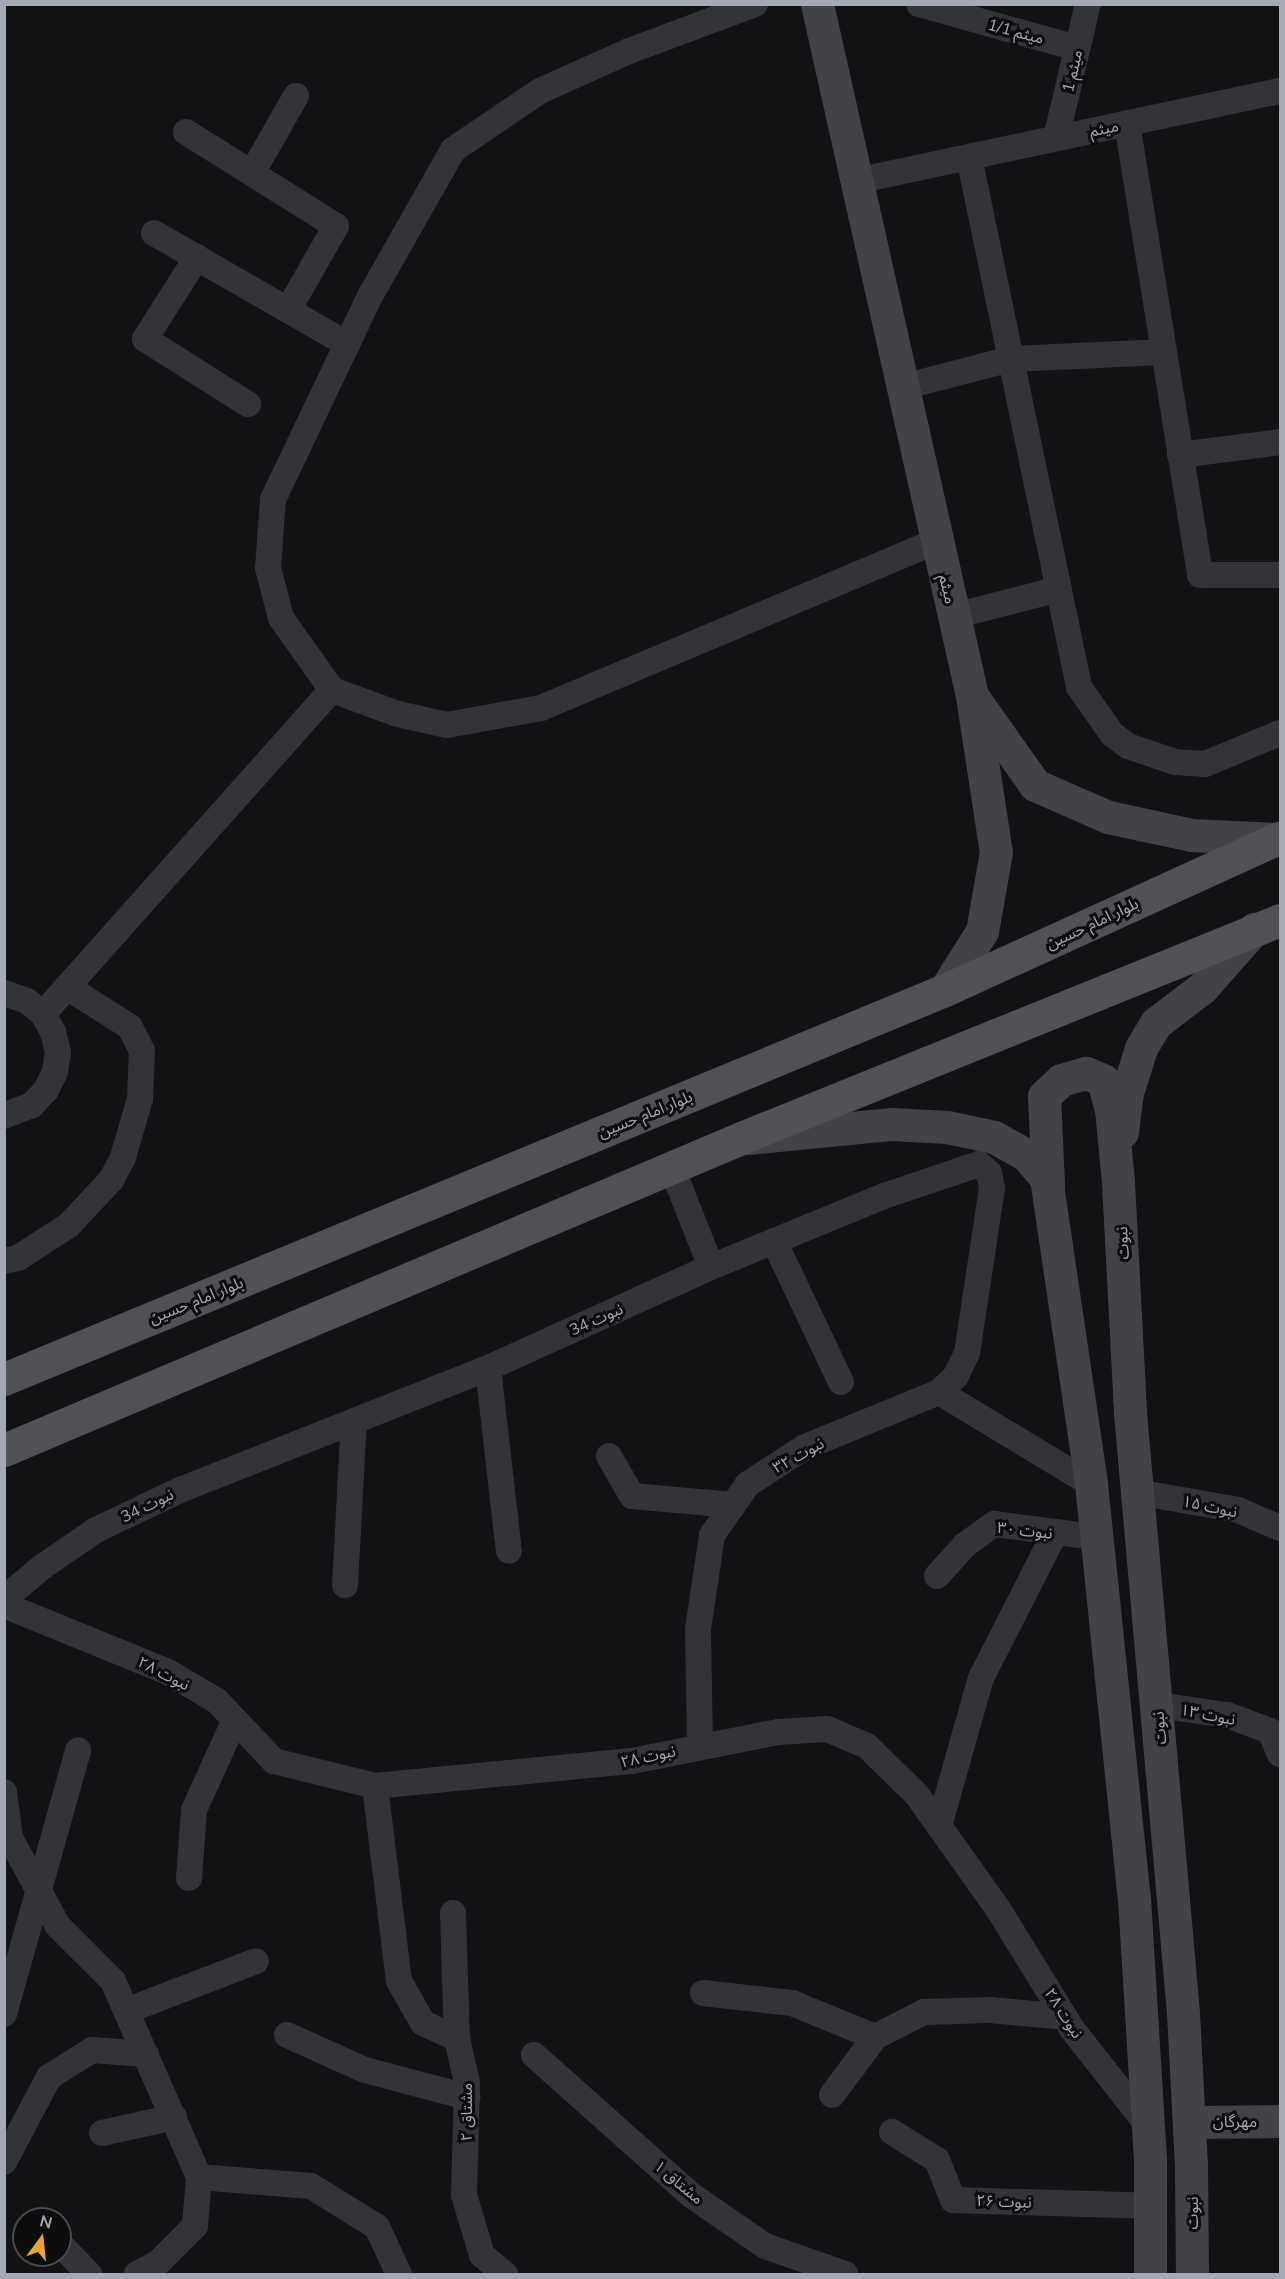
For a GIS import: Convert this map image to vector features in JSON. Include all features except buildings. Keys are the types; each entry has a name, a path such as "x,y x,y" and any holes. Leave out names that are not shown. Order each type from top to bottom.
{"main road":[{"name":"میثم","path":"817,4 972,696 996,852 982,931 945,990"},
{"path":"972,696 1035,785 1108,817 1191,835 1278,838"},
{"name":"بلوار امام حسین","path":"4,1379 945,990 1278,838"},
{"path":"4,1450 741,1138 1272,928"},
{"path":"1118,1182 1127,1093 1141,1048 1156,1023 1202,988 1272,928"},
{"path":"1050,1197 1044,1096 1061,1080 1086,1073 1103,1080 1111,1109 1118,1182"},
{"path":"741,1138 892,1124 947,1127 994,1137 1026,1155 1046,1178 1091,1484 1134,1898 1150,2206 1150,2274"},
{"name":"نبوت","path":"1118,1182 1137,1492 1157,1705 1189,2122 1192,2274"},
{"name":"مهرگان","path":"1189,2122 1281,2121"}],"street":[{"path":"755,4 629,51 540,91 453,150 370,296 273,499 268,568 281,618 332,690 398,714 447,725 541,708 937,541"},
{"name":"میثم 1/1","path":"919,4 1077,48"},
{"name":"میثم 1","path":"1056,138 1088,4"},
{"name":"میثم","path":"856,181 1281,91"},
{"path":"252,173 296,96"},
{"path":"1127,123 1200,575 1281,575"},
{"path":"186,132 336,226 288,310"},
{"path":"969,157 1079,687 1112,734 1128,746 1175,762 1204,764 1281,733"},
{"path":"154,233 347,344"},
{"path":"197,257 145,339 248,404"},
{"path":"903,387 1011,359 1164,352"},
{"path":"1180,454 1281,442"},
{"path":"954,616 1059,589"},
{"path":"43,1014 332,690"},
{"path":"4,1261 18,1258 69,1226 111,1180 123,1157 140,1099 142,1052 130,1027 67,987"},
{"path":"4,993 27,1001 43,1014 54,1032 58,1052 55,1072 46,1090 32,1105 4,1116"},
{"name":"نبوت 34","path":"4,1599 42,1567 96,1530 180,1490 488,1368 711,1266 968,1165 979,1164 989,1173 992,1188 967,1353 956,1376 939,1392"},
{"path":"672,1168 711,1266"},
{"path":"774,1241 841,1382"},
{"path":"488,1368 509,1551"},
{"path":"939,1392 1091,1484"},
{"name":"نبوت ۳۲","path":"700,1745 698,1629 712,1535 748,1484 805,1447 939,1392"},
{"path":"345,1586 354,1421"},
{"path":"609,1456 632,1496 733,1505"},
{"name":"نبوت ۱۵","path":"1137,1492 1238,1510 1281,1528"},
{"name":"نبوت ۳۰","path":"937,1576 965,1545 994,1524 1096,1537"},
{"path":"939,1826 981,1678 1055,1533"},
{"name":"نبوت ۲۸","path":"4,1605 168,1672 216,1701 274,1761 375,1786 632,1761 700,1745 778,1732 826,1729 867,1746 917,1795 1000,1912 1065,2017 1146,2123"},
{"name":"نبوت ۱۳","path":"1157,1705 1227,1715 1270,1731 1281,1754"},
{"path":"189,1878 194,1810 234,1722"},
{"path":"4,2014 40,1893 78,1750"},
{"path":"375,1786 399,1981 423,2023 457,2039"},
{"path":"4,1792 10,1838 58,1926 113,1981 199,2177 195,2226 158,2263 137,2274"},
{"name":"مشتاق ۲","path":"453,1913 457,2039 467,2097 464,2195 482,2255 506,2274"},
{"path":"126,2011 256,1961"},
{"path":"703,1993 792,2003 875,2037"},
{"path":"832,2095 875,2037 924,2012 990,2010 1065,2017"},
{"path":"287,2035 365,2070 467,2097"},
{"path":"4,2162 49,2077 92,2050 146,2054"},
{"name":"مشتاق ۱","path":"534,2055 691,2195 765,2246 845,2274"},
{"path":"102,2133 174,2117"},
{"name":"نبوت ۲۶","path":"892,2132 937,2160 953,2200 1150,2206"},
{"path":"199,2177 311,2187 376,2226 399,2274"},
{"path":"72,2256 89,2274"}]}
